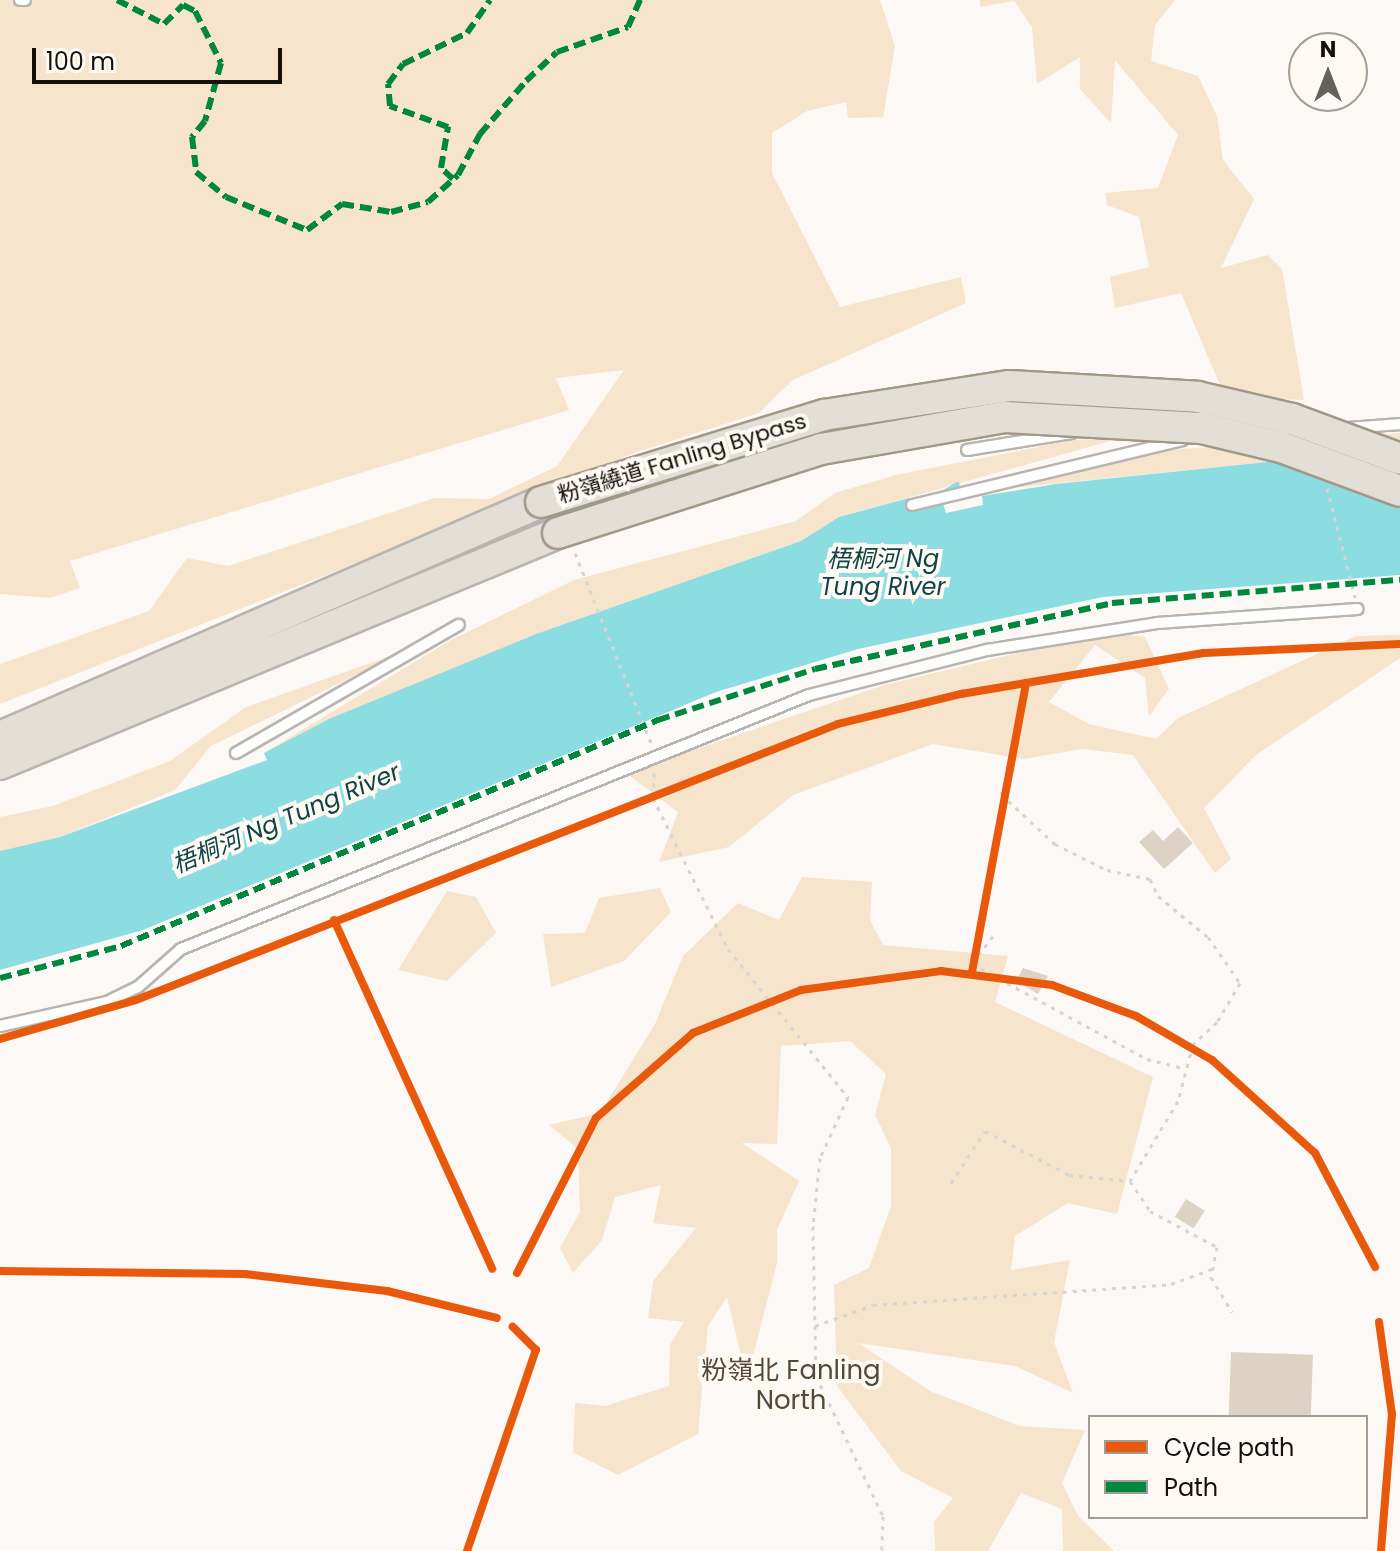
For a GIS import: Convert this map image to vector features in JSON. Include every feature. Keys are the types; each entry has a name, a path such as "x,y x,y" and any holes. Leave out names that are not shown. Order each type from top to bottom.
{"main road":[{"name":"粉嶺繞道 Fanling Bypass","path":"0,764 38,736 541,502 870,404 1010,386 1152,390 1292,419 1400,459"},
{"name":"粉嶺繞道 Fanling Bypass","path":"0,737 38,736 587,522 821,449 919,427 1005,417 1148,420 1281,447 1400,491"}],"lane":[{"path":"912,505 1182,440 1400,424"},
{"path":"967,450 1093,430 1182,440"},
{"path":"0,1026 107,1002 138,987 181,949 654,752 809,695 987,650 1157,623 1358,609"},
{"path":"236,753 459,625"}],"path":[{"path":"1325,480 1354,595"},
{"path":"583,572 654,752 653,798 728,949 848,1097 820,1158 816,1376 883,1516 882,1551"},
{"path":"1008,773 1001,794 1055,844 1107,870 1150,879 1158,896 1208,937 1240,983 1183,1068 1178,1101 1130,1181"},
{"path":"993,936 972,964 1147,1059 1183,1068"},
{"path":"951,1183 985,1131 1069,1175 1130,1181"},
{"path":"1130,1181 1150,1211 1217,1247 1212,1269 1232,1312"},
{"path":"815,1326 873,1305 1159,1285 1212,1269"}],"shaded area":[{"path":"0,0 880,0 895,46 883,117 848,118 846,102 807,111 772,133 772,173 840,307 961,277 966,303 793,380 759,413 637,452 0,704 0,664 149,611 187,558 228,566 435,498 489,499 557,466 624,370 556,378 569,410 70,561 80,588 50,598 0,594"},
{"path":"980,0 1175,0 1155,25 1151,61 1198,76 1217,116 1223,160 1254,199 1221,268 1268,255 1282,269 1304,400 1225,397 1181,293 1115,308 1110,277 1149,267 1139,217 1107,205 1105,193 1158,188 1178,135 1115,60 1111,123 1080,89 1080,57 1037,84 1032,27 1014,1 980,7"},
{"path":"1400,433 1400,456 1335,455 981,491 1167,450"},
{"path":"1121,438 839,517 801,541 536,634 264,753 451,640 574,580 796,521 835,493 896,475 1074,440"},
{"path":"1106,632 1145,637 1169,689 1149,716 1145,678 1095,645 1049,702 1089,724 1156,739 1178,718 1356,636 1400,635 1400,658 1256,755 1204,808 1231,859 1215,873 1133,755 1082,749 1024,759 933,744 793,795 729,847 659,862 678,812 626,773 884,685"},
{"path":"407,650 211,746 175,790 60,837 0,851 0,817 53,806 170,761 246,707"},
{"path":"802,877 872,882 870,920 883,945 1008,956 995,1002 1153,1077 1117,1214 1068,1203 1015,1236 1011,1270 1070,1260 1054,1342 1073,1393 1015,1366 858,1343 930,1391 1020,1426 1085,1430 1062,1483 1078,1516 1114,1551 1063,1551 1062,1509 1021,1493 988,1551 935,1551 934,1522 953,1498 901,1471 837,1386 834,1285 869,1268 891,1206 891,1148 875,1115 886,1074 850,1041 781,1046 777,1144 742,1143 799,1181 777,1230 777,1263 747,1380 727,1297 708,1326 698,1434 618,1475 573,1452 575,1403 605,1406 669,1386 670,1345 684,1322 648,1318 653,1281 696,1228 653,1223 661,1185 615,1197 602,1240 573,1273 560,1248 580,1212 578,1149 549,1125 600,1113 655,1024 683,956 738,903 779,920"},
{"path":"660,888 671,912 624,961 551,987 543,934 585,933 599,898"},
{"path":"447,891 476,897 496,933 447,981 398,970"}],"water":[{"name":"梧桐河 Ng Tung River","path":"1335,455 1400,456 1400,575 1103,597 858,649 716,692 143,930 0,970 0,851 60,837 267,760 264,753 329,719 536,634 801,541 839,517 909,498 913,509 943,503 946,513 983,505 982,496 1056,484"}],"building":[{"path":"1178,827 1193,843 1164,869 1139,842 1153,830 1163,841"},
{"path":"1023,968 1048,976 1038,994 1016,981"},
{"path":"1186,1199 1205,1211 1194,1228 1175,1217"},
{"path":"1231,1352 1313,1355 1311,1415 1229,1415"}],"waterway":[{"path":"937,496 957,484"}],"marked path":[{"path":"117,0 164,24 183,5 195,11 221,63 205,121 192,137 196,172 226,197 307,230 342,204 391,212 428,202 458,175 480,134 526,81 557,52 628,27 640,0"},
{"path":"453,179 441,168 448,127 390,106 388,84 403,64 467,33 490,0"},
{"path":"0,978 121,946 658,720 815,669 1112,603 1400,580"}],"cycle path":[{"path":"0,1039 136,1000 838,724 961,694 1204,653 1400,644"},
{"path":"972,972 1026,683"},
{"path":"334,920 492,1269"},
{"path":"517,1273 596,1118 693,1033 801,990 941,971 1052,985 1136,1016 1212,1060 1315,1153 1375,1267"},
{"path":"0,1271 245,1274 387,1291 497,1318"},
{"path":"1379,1322 1392,1414 1381,1551"},
{"path":"467,1551 536,1350 513,1327"}],"district":[{"name":"粉嶺北 Fanling North","path":"791,1386"}]}
